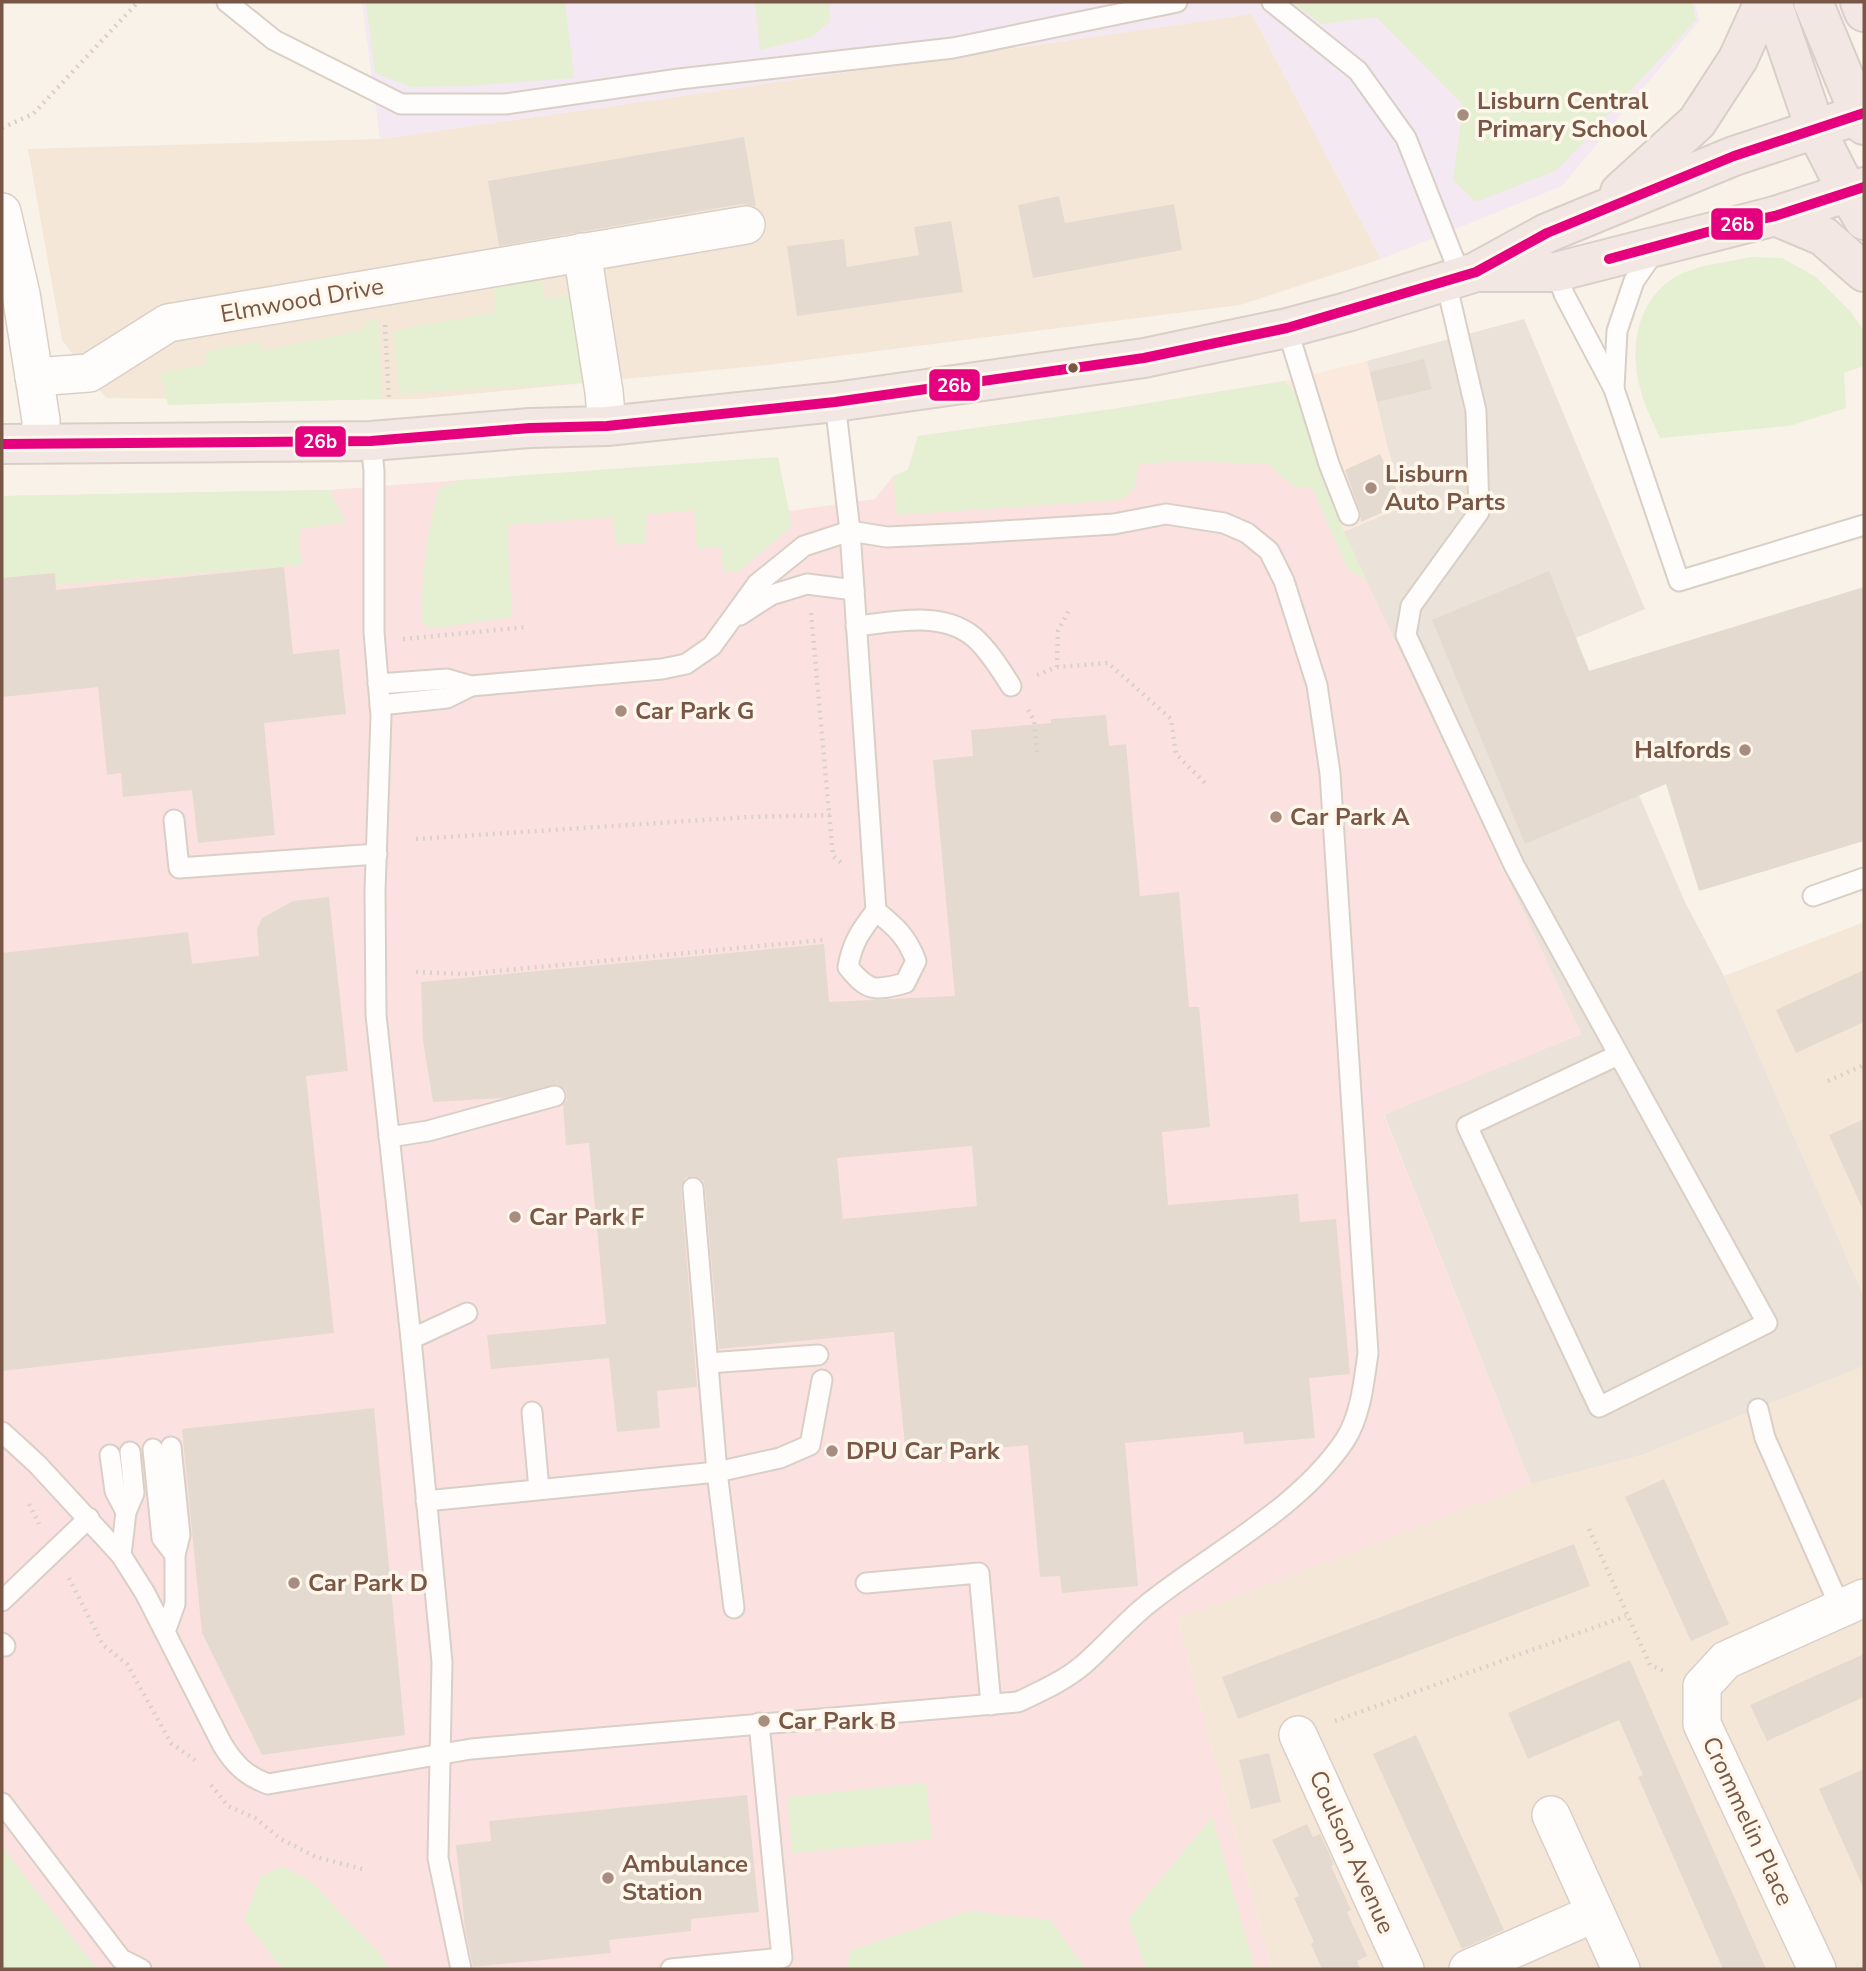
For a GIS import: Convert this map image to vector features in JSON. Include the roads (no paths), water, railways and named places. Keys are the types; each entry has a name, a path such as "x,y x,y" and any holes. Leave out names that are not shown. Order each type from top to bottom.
{"highway":[{"path":"1598,212 1697,122 1738,59 1764,2"},
{"path":"1461,277 1556,272 1733,225 1859,200 1815,128 1772,2"},
{"path":"2,444 371,441 530,428 607,426 835,402 1143,358 1287,328 1461,277 1546,233 1734,156 1815,128 1863,117 1812,2"},
{"path":"1860,2 1864,12"},
{"path":"1775,216 1823,236 1864,272"}],"street":[{"path":"2,212 21,294 41,420 41,444"},
{"name":"Elmwood Drive","path":"34,377 89,373 168,323 746,225"},
{"path":"582,252 607,426"},
{"name":"Crommelin Place","path":"1816,1969 1702,1724 1702,1686 1726,1660 1853,1603"},
{"name":"Coulson Avenue","path":"1298,1735 1405,1969"},
{"path":"1551,1815 1620,1969"},
{"path":"1468,1969 1595,1913"}],"lane":[{"path":"227,2 274,40 374,92 401,104 440,104 505,103 679,79 953,48 1177,2"},
{"path":"1272,2 1358,71 1406,138 1461,277 1476,411 1479,512 1411,606 1406,635 1514,865 1767,1324 1599,1407 1466,1126 1618,1055"},
{"path":"1546,233 1563,294 1614,389 1679,581 1864,525"},
{"path":"1614,389 1617,331 1634,281 1657,247"},
{"path":"1287,328 1329,464 1349,515"},
{"path":"835,402 850,531 876,901 851,949 848,967 862,985 881,990 905,983 916,961 910,944 876,901"},
{"path":"371,441 374,471 374,642 380,705 375,913 376,1015 442,1662 438,1857 461,1969"},
{"path":"2,1432 37,1464 121,1555 234,1763 251,1777 268,1784 471,1749 1018,1702 1057,1684 1083,1665 1115,1631 1149,1603 1285,1503 1320,1472 1346,1437 1361,1400 1368,1353 1330,773 1317,685 1284,580 1269,551 1247,533 1224,523 1166,514 1114,524 971,533 887,537 850,531 804,546 757,584 712,646 686,664 662,669 471,685 447,679 378,684"},
{"path":"733,619 771,595 807,584 854,590"},
{"path":"856,626 922,620 951,624 976,639 1011,686"},
{"path":"380,705 447,698 471,685"},
{"path":"174,820 179,868 377,854"},
{"path":"1813,896 1864,878"},
{"path":"389,1138 428,1131 555,1096"},
{"path":"693,1188 717,1472 734,1608"},
{"path":"411,1339 467,1313"},
{"path":"708,1363 818,1355"},
{"path":"426,1501 717,1472 780,1458 810,1445 822,1380"},
{"path":"1758,1409 1765,1438 1853,1603"},
{"path":"532,1412 539,1489"},
{"path":"162,1448 180,1535 175,1555 175,1604 165,1632"},
{"path":"121,1555 126,1512 134,1493 130,1452"},
{"path":"110,1454 115,1491 126,1512"},
{"path":"6,1589 89,1518"},
{"path":"866,1583 979,1573 991,1705"},
{"path":"671,1969 782,1958 759,1723"},
{"path":"2,1803 121,1959 141,1969"}],"place":[{"name":"Lisburn Central Primary School","path":"1463,115"},
{"name":"Lisburn Auto Parts","path":"1371,488"},
{"name":"Car Park G","path":"621,711"},
{"name":"Halfords","path":"1745,750"},
{"name":"Car Park A","path":"1276,817"},
{"name":"Car Park F","path":"515,1217"},
{"name":"DPU Car Park","path":"832,1451"},
{"name":"Car Park D","path":"294,1583"},
{"name":"Car Park B","path":"764,1721"},
{"name":"Ambulance Station","path":"608,1878"}]}
